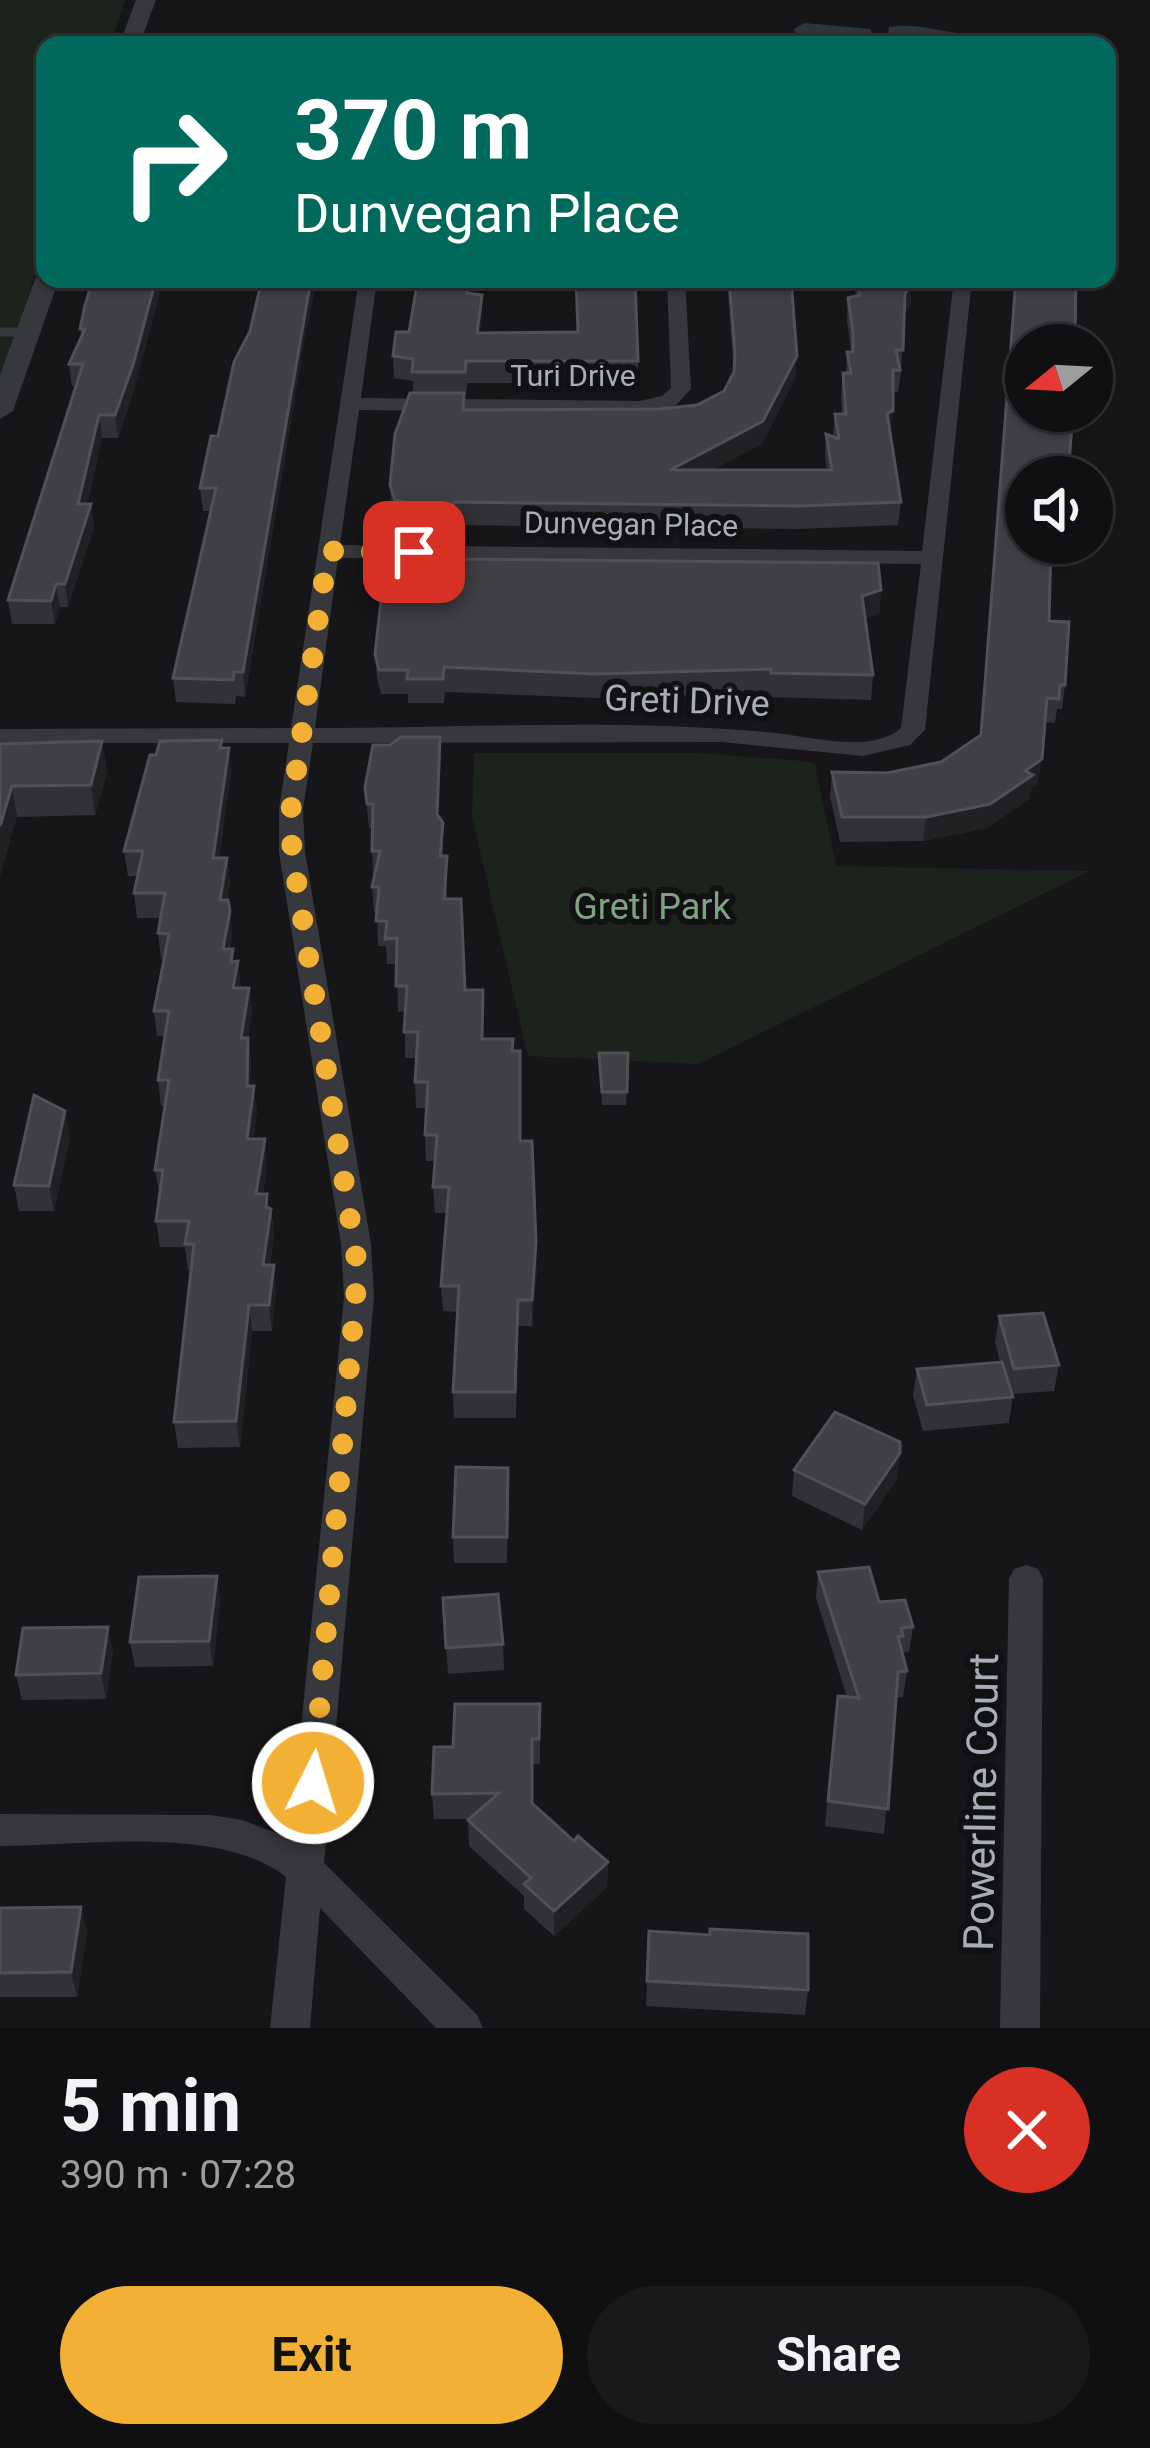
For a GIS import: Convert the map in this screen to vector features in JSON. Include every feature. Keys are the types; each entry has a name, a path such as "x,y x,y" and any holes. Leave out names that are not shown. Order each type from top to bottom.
{"street":[{"path":"133,36 146,0"},
{"path":"0,411 44,288"},
{"path":"290,2028 358,1297 356,1244 292,852 291,809 367,288"},
{"name":"Turi Drive","path":"349,404 640,407 669,401 681,389 676,288"},
{"name":"Greti Drive","path":"0,736 722,735 884,746 913,730 962,288"},
{"name":"Dunvegan Place","path":"328,551 932,558"},
{"name":"Powerline Court","path":"1020,2028 1027,1579"},
{"path":"0,1830 203,1832 267,1844 304,1872 463,2028"}],"lane":[{"path":"0,332 28,332"}],"green space":[{"path":"0,0 125,0 113,36 36,36 36,272 0,382"},
{"name":"Greti Park","path":"474,753 700,753 803,761 815,764 836,866 1089,871 699,1064 528,1056 472,817"}],"shaded area":[{"path":"804,23 870,29 874,36 796,36 794,29"},
{"path":"906,26 1037,36 888,36 889,27"}],"building":[{"path":"90,288 154,288 115,415 99,415 78,504 91,504 65,584 56,584 51,601 8,600 83,364 69,364 85,329 80,329"},
{"path":"260,288 309,288 243,672 234,672 233,680 173,678 216,488 200,488 211,436 218,436 234,362 250,331"},
{"path":"416,288 467,288 467,293 482,295 477,333 578,332 576,288 635,288 638,361 466,361 465,372 412,372 413,359 393,356 396,332 409,332"},
{"path":"730,288 792,288 797,356 763,421 670,470 832,470 826,434 839,439 835,414 846,414 843,373 851,373 847,352 853,352 848,298 860,295 859,288 909,288 903,350 896,350 900,370 893,370 893,411 887,413 901,502 799,506 454,502 451,518 425,518 427,507 395,500 390,485 395,434 410,393 464,393 463,410 697,405 724,391 734,372"},
{"path":"1015,288 1076,288 1075,324 1013,324"},
{"path":"1005,422 1005,432 1071,432 1070,456 1005,456 1005,564 1050,564 1049,621 1069,622 1065,685 1060,685 1059,699 1047,698 1042,759 1025,771 1033,775 990,804 926,817 842,817 832,772 887,773 941,762 981,735"},
{"path":"421,540 448,540 447,552 454,552 453,559 878,563 881,590 862,596 873,675 771,673 771,669 596,674 444,667 443,679 407,679 408,670 379,670 375,654 385,566 393,566 395,557 419,557"},
{"path":"401,737 440,737 437,814 443,823 440,856 447,856 444,899 461,899 465,990 483,990 482,1039 513,1039 512,1051 520,1051 520,1141 532,1141 536,1242 532,1300 518,1300 515,1392 453,1392 459,1286 441,1286 449,1187 433,1187 437,1135 425,1135 428,1082 415,1082 418,1032 404,1032 407,986 396,986 397,938 385,939 387,921 376,921 379,887 372,887 380,851 372,851 373,804 367,804 365,787 373,745 390,745"},
{"path":"222,740 220,748 229,748 213,858 227,858 220,900 228,900 230,911 223,949 233,949 231,962 238,961 233,988 249,988 241,1038 248,1038 247,1086 254,1086 247,1139 265,1139 256,1194 267,1194 266,1207 271,1209 263,1265 274,1265 269,1305 249,1305 236,1421 174,1422 194,1244 185,1244 189,1221 156,1221 163,1170 155,1170 169,1080 158,1080 169,1011 154,1011 169,934 158,933 165,893 134,893 143,851 124,851 150,755 156,755 160,741"},
{"path":"102,741 91,785 12,786 0,826 0,744"},
{"path":"599,1053 628,1053 627,1092 602,1092"},
{"path":"34,1095 65,1111 49,1186 14,1185"},
{"path":"1043,1313 1059,1365 1014,1369 999,1316"},
{"path":"1002,1362 1013,1397 927,1405 917,1369"},
{"path":"835,1412 900,1442 900,1453 865,1504 794,1470"},
{"path":"456,1467 508,1468 507,1537 453,1537"},
{"path":"869,1567 879,1602 905,1600 913,1627 901,1628 903,1636 898,1637 907,1671 898,1672 888,1809 828,1801 838,1696 859,1698 818,1572"},
{"path":"217,1576 209,1641 130,1642 139,1577"},
{"path":"498,1594 503,1644 446,1648 443,1598"},
{"path":"108,1627 101,1673 16,1675 23,1628"},
{"path":"455,1704 540,1704 539,1739 532,1739 532,1803 574,1841 578,1836 608,1862 554,1911 524,1884 531,1878 468,1820 499,1793 432,1794 434,1747 453,1747"},
{"path":"81,1907 71,1972 0,1973 0,1908"},
{"path":"710,1929 808,1934 808,1990 647,1981 649,1931 710,1935"}],"route":[{"path":"313,1783 358,1269 292,852 291,809 328,551 414,552"}]}
